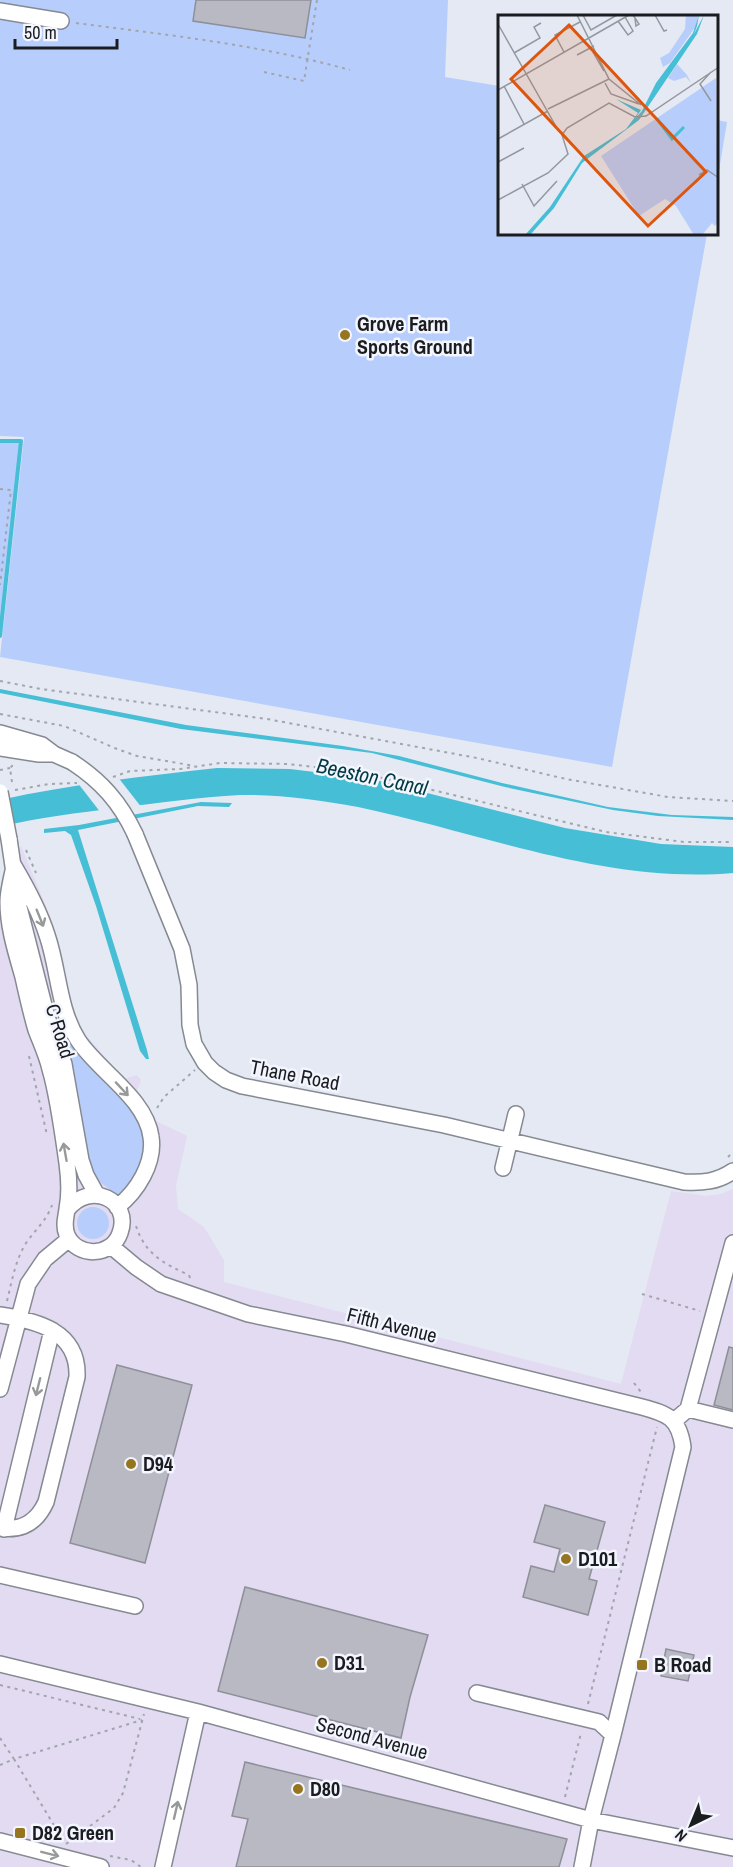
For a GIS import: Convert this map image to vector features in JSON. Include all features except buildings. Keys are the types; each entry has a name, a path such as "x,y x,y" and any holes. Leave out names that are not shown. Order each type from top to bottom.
{"street":[{"path":"0,10 61,21"},
{"name":"Thane Road","path":"0,733 42,745 54,754 72,762 95,778 122,808 182,949 189,985 190,1025 194,1044 205,1062 226,1080 242,1086 444,1125 684,1182 705,1183 733,1171"},
{"name":"Thane Road","path":"0,748 54,754"},
{"name":"C Road","path":"6,787 9,839 19,907 47,1017 64,1064 84,1168 97,1195"},
{"name":"C Road","path":"14,866 34,902 48,936 62,998 74,1031 84,1047 140,1109 151,1135 151,1153 146,1170 125,1201 117,1207"},
{"name":"C Road","path":"14,866 8,899 11,934 36,1029 50,1069 67,1164 67,1210 64,1224 69,1239"},
{"name":"C Road","path":"47,1017 74,1031"},
{"path":"503,1168 516,1114"},
{"path":"0,1389 28,1284 45,1259 69,1239 75,1246 93,1253 102,1251 111,1246 121,1232 122,1223 117,1207 105,1197 97,1195 81,1197 67,1210"},
{"path":"582,1867 591,1820 683,1447 681,1433 674,1421 688,1409 733,1243"},
{"name":"Fifth Avenue","path":"111,1246 136,1268 161,1284 248,1314 346,1334 642,1407 665,1413 674,1421"},
{"path":"2,1315 52,1330 60,1334 72,1348 76,1358 77,1377 42,1511 29,1524 2,1528 52,1330"},
{"path":"688,1409 733,1420"},
{"path":"0,1575 135,1606"},
{"name":"Second Avenue","path":"0,1664 198,1712 591,1820 733,1848"},
{"path":"477,1693 598,1722 613,1735"},
{"path":"163,1867 198,1712"},
{"path":"0,1841 101,1867"}],"path":[{"path":"264,72 304,81 317,0"},
{"path":"61,21 213,40 350,70"},
{"path":"0,489 10,490 0,585"},
{"path":"0,681 40,689 267,719 465,756 566,779 668,797 733,801"},
{"path":"0,714 64,726 137,756 198,766 239,763 288,764 358,771 606,832 684,842 733,842"},
{"path":"234,760 239,763"},
{"path":"0,770 10,768"},
{"path":"6,787 10,773"},
{"path":"28,1051 48,1138"},
{"path":"150,1105 156,1114 164,1097 195,1070 190,1064"},
{"path":"2,1315 17,1262 27,1241 46,1218 54,1201"},
{"path":"136,1224 139,1233 156,1258 189,1275 192,1295"},
{"path":"642,1294 714,1315"},
{"path":"634,1383 644,1395 642,1407"},
{"path":"587,1708 658,1421"},
{"path":"0,1685 142,1720"},
{"path":"0,1738 55,1827 63,1846 114,1808 123,1792 148,1700"},
{"path":"0,1765 142,1720"},
{"path":"564,1800 581,1731"}],"shaded area":[{"name":"Grove Farm Sports Ground","path":"0,0 448,0 445,77 498,86 498,236 707,236 612,767 0,657 24,437 0,436"},
{"path":"718,120 727,122 718,177"},
{"path":"0,441 21,441 0,636"},
{"path":"0,689 186,725 343,746 399,756 502,783 608,807 672,815 733,817 733,820 658,816 613,810 505,787 372,753 181,729 0,693"},
{"path":"217,768 290,769 372,779 565,828 661,844 733,847 733,873 685,874 637,871 590,864 358,807 270,795 178,800 58,816 0,827 0,800 135,777"},
{"path":"201,802 232,803 229,807 198,806 78,830 147,1050 149,1059 146,1059 140,1051 96,906 71,835 65,831 44,833 44,829 79,825"},
{"path":"21,846 52,921 69,1004 79,1027 124,1079 137,1075 141,1080 137,1091 154,1120 187,1136 176,1185 178,1209 204,1227 224,1260 224,1282 621,1384 671,1191 706,1196 721,1194 733,1189 733,1867 0,1867 0,904"},
{"path":"70,1034 134,1109 147,1142 139,1173 120,1197 101,1183 91,1168 74,1069 61,1038"},
{"path":"93,1207 104,1212 109,1223 104,1234 93,1239 82,1234 77,1223 82,1212"}],"pier":[{"path":"117,776 142,808 101,813 77,782"}],"waterway":[{"path":"0,441 21,441 0,636"}],"place":[{"name":"Grove Farm Sports Ground","path":"345,335"},
{"name":"D94","path":"131,1464"},
{"name":"D101","path":"566,1559"},
{"name":"D31","path":"322,1663"},
{"name":"B Road","path":"642,1665"},
{"name":"D80","path":"298,1789"},
{"name":"D82 Green","path":"20,1833"}],"water label":[{"name":"Beeston Canal","path":"372,777"}]}
